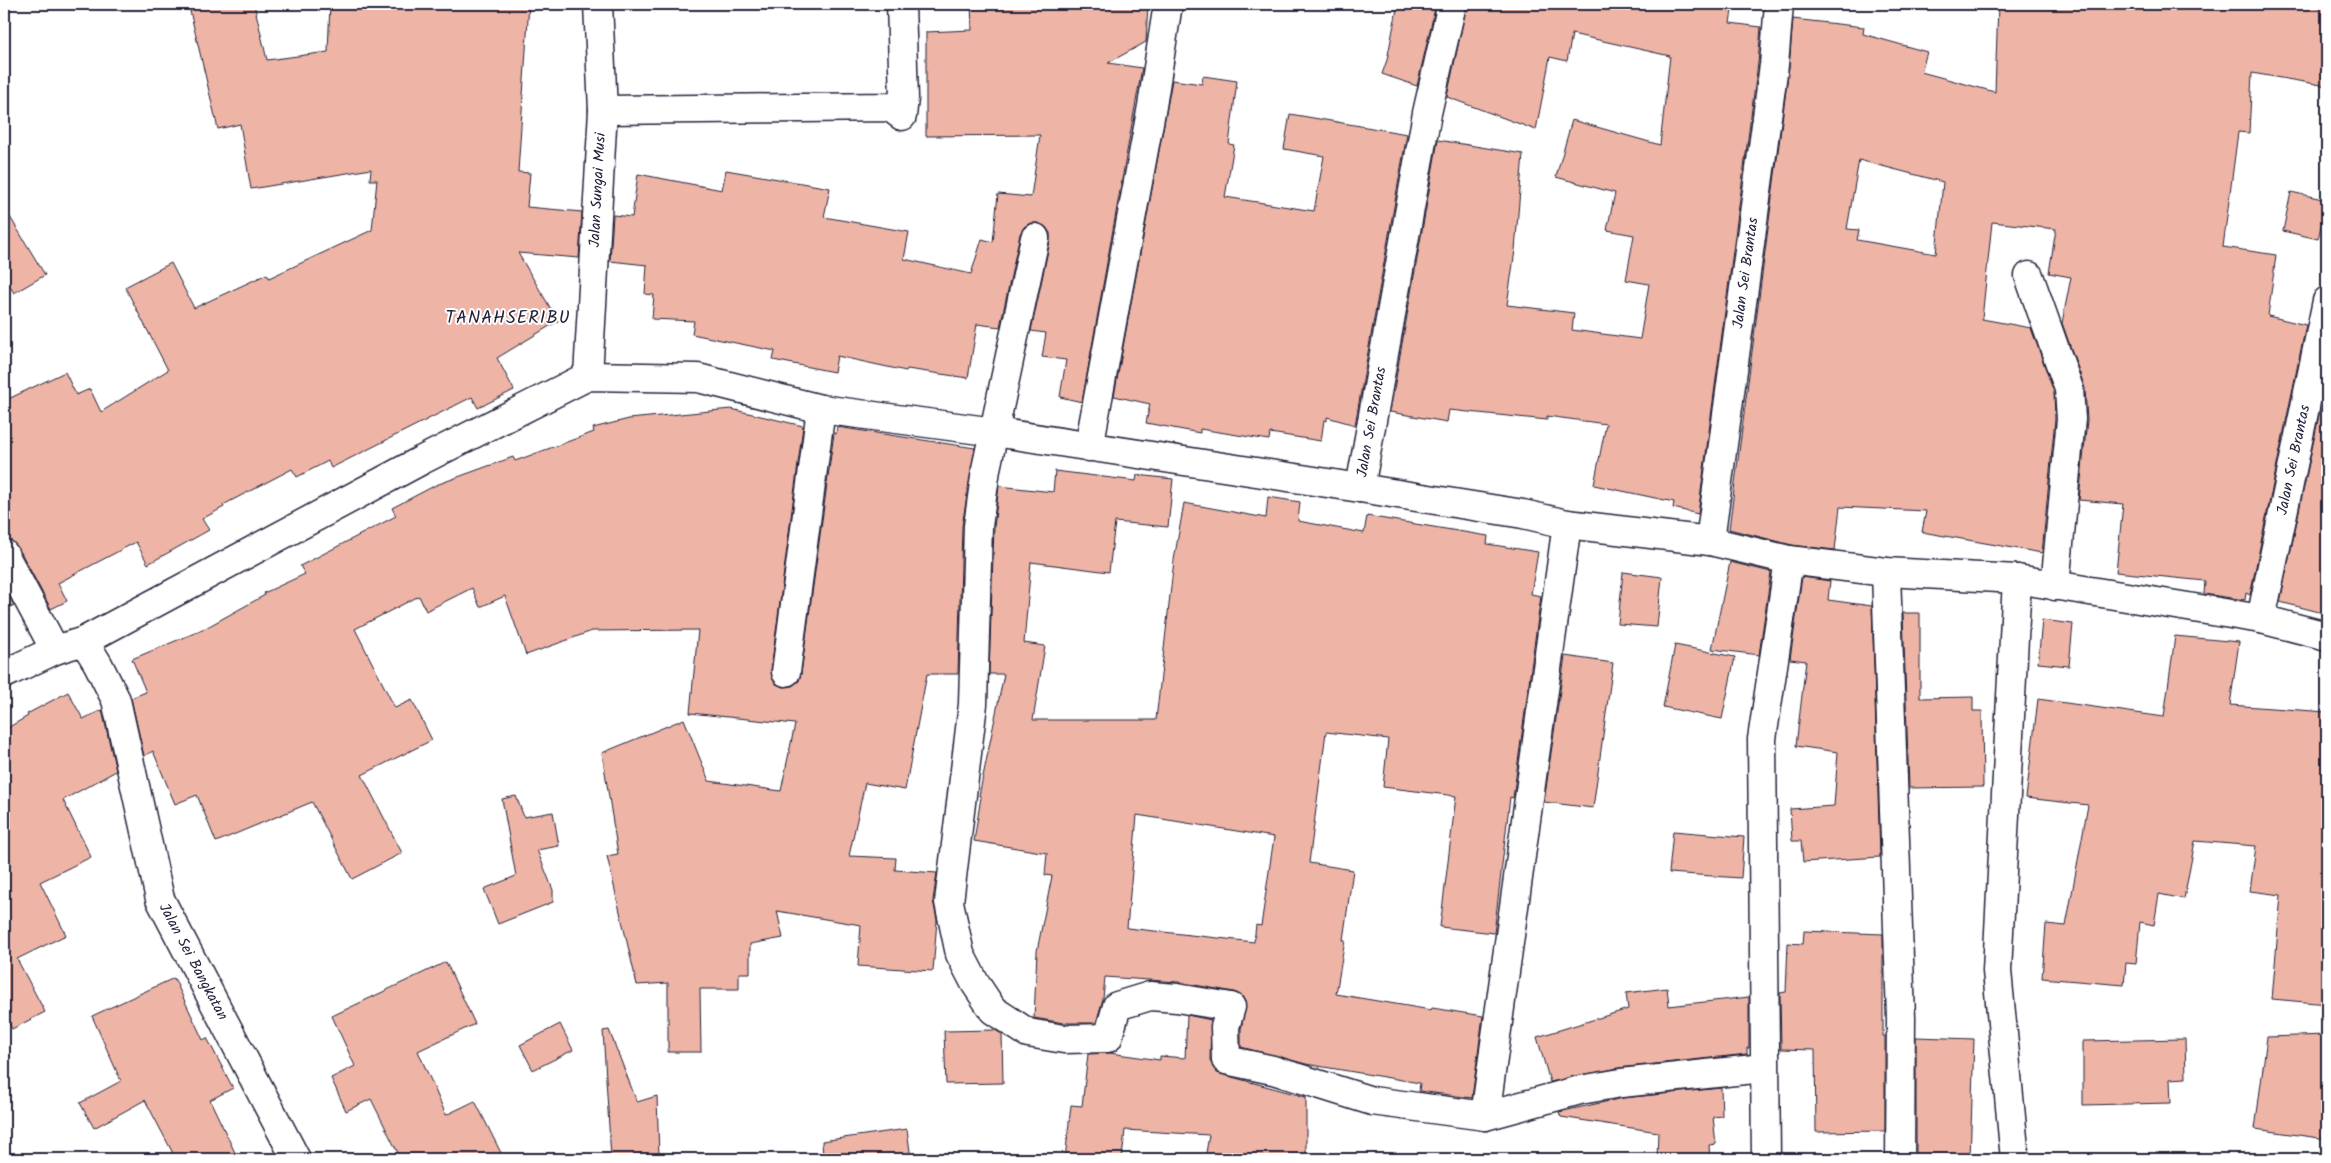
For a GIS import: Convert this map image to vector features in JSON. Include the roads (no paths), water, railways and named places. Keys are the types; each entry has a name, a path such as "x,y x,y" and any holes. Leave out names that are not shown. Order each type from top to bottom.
{"street":[{"name":"Jalan Sungai Musi","path":"588,376 603,110 598,4"},
{"path":"603,110 890,107 902,116 904,98 901,4"},
{"path":"1089,447 1152,106 1168,4"},
{"name":"Jalan Sei Brantas","path":"1360,488 1427,113 1452,4"},
{"name":"Jalan Sei Brantas","path":"1710,541 1774,66 1779,4"},
{"path":"1035,238 986,469 978,526 973,704 949,902 960,954 975,983 993,1010 1028,1034 1064,1039 1108,1038 1117,1006 1150,996 1177,998 1231,1007 1225,1027 1226,1060 1273,1070 1372,1101 1484,1116 1580,1090 1613,1084 1764,1068"},
{"path":"2029,276 2069,390 2071,419 2055,586"},
{"name":"Jalan Sei Brantas","path":"2261,619 2327,302"},
{"path":"4,674 55,650 84,641 422,460 588,376 698,378 821,409 995,432 1360,488 1523,514 1567,524 1710,541 1789,560 1886,572 2017,580 2261,619 2327,636"},
{"path":"786,672 821,409"},
{"path":"1484,1116 1567,524"},
{"path":"4,554 55,650"},
{"path":"1766,1159 1762,739 1789,560"},
{"path":"1886,572 1901,1018 1900,1159"},
{"path":"2015,1159 1997,970 2017,580"},
{"name":"Jalan Sei Bangkatan","path":"84,641 116,700 160,899 296,1159"}],"district":[{"name":"TANAHSERIBU","path":"508,318"}]}
